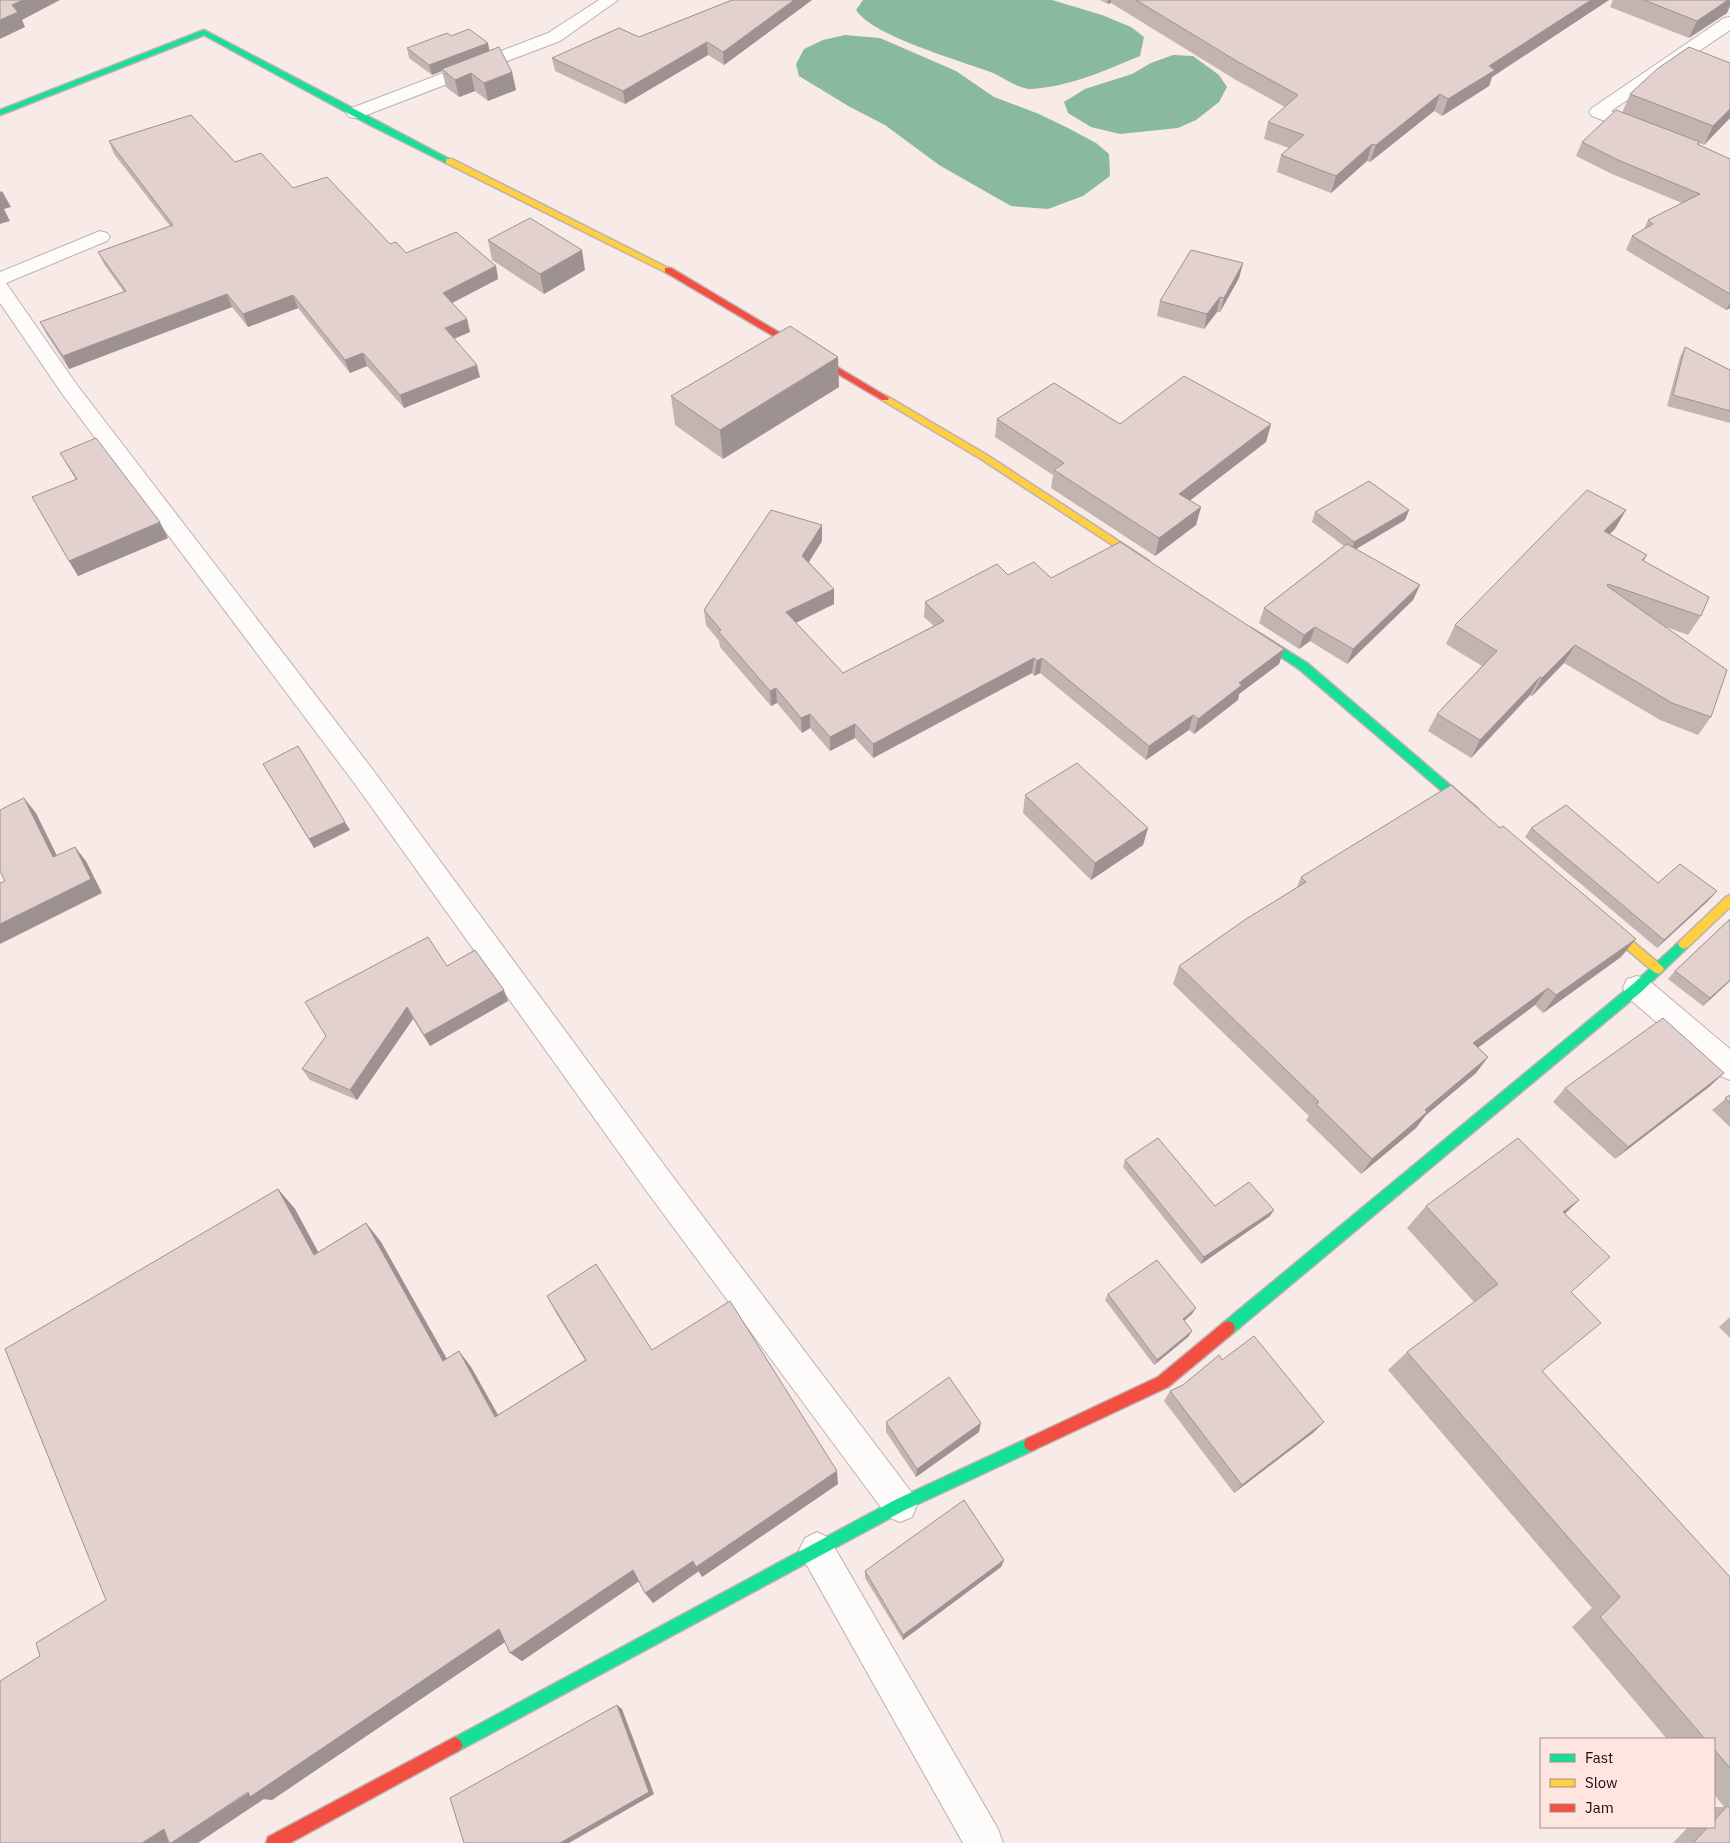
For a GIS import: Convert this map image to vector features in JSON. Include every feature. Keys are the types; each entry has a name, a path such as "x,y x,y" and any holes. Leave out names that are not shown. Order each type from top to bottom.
{"street":[{"path":"355,113 554,37 610,0"},
{"path":"1659,136 1598,112 1730,22"},
{"path":"0,112 204,32 355,113 682,277 984,457 1156,570"},
{"path":"0,279 100,237"},
{"path":"0,288 70,390 364,777 656,1179 900,1505"},
{"path":"1238,623 1303,666 1484,821"},
{"path":"274,1843 900,1505 1163,1382 1636,988 1730,900"},
{"path":"1590,911 1658,969"},
{"path":"1636,988 1730,1067"},
{"path":"817,1550 984,1843"}],"shaded area":[{"path":"863,0 1052,0 1102,15 1131,27 1144,37 1140,56 1074,81 1060,85 1027,89 1017,86 993,73 919,47 880,29 865,20 856,10"},
{"path":"845,35 880,38 956,71 994,97 1039,114 1068,128 1096,143 1109,154 1110,176 1083,196 1048,209 1011,206 939,165 885,125 850,107 799,76 796,64 804,49 823,40"},
{"path":"1173,55 1193,56 1219,75 1227,87 1219,102 1196,120 1178,128 1120,134 1091,127 1068,113 1064,102 1085,89 1132,74 1151,63"}],"building":[{"path":"0,0 23,0 12,5 18,12 0,20"},
{"path":"732,0 794,0 723,52 707,42 623,91 552,58 619,28 639,37"},
{"path":"1136,0 1591,0 1489,66 1495,70 1448,99 1440,94 1376,145 1372,144 1336,176 1281,155 1304,135 1268,122 1298,95 1240,63"},
{"path":"1644,0 1728,0 1697,21"},
{"path":"469,29 488,43 429,65 407,48 447,33 451,36"},
{"path":"499,47 512,72 484,83 471,73 455,80 442,69"},
{"path":"1689,47 1730,63 1730,109 1713,126 1630,94 1657,69"},
{"path":"1616,110 1700,142 1697,144 1730,159 1730,294 1632,236 1653,224 1648,220 1700,194 1618,160 1582,142"},
{"path":"191,115 235,162 261,153 293,188 327,177 390,244 396,242 406,253 456,232 496,266 443,293 467,319 445,328 477,365 400,395 363,353 345,360 293,295 243,314 227,294 63,356 40,322 126,291 98,252 173,225 109,141"},
{"path":"530,218 582,250 540,274 488,240"},
{"path":"1191,250 1243,263 1224,298 1220,297 1207,314 1160,301"},
{"path":"790,326 838,357 720,430 671,396"},
{"path":"1685,347 1730,370 1730,411 1673,395"},
{"path":"1184,376 1271,424 1179,494 1201,507 1159,538 1054,470 1064,463 997,419 1054,383 1120,424"},
{"path":"96,438 160,522 69,561 32,497 77,479 60,453"},
{"path":"1369,481 1409,510 1354,542 1315,512"},
{"path":"1587,490 1626,510 1604,531 1647,555 1642,560 1709,597 1701,616 1608,584 1607,586 1727,670 1711,717 1672,703 1575,645 1542,678 1540,677 1480,740 1437,714 1497,651 1455,625"},
{"path":"771,510 822,525 802,556 834,589 786,612 843,673 944,621 925,602 997,564 1008,575 1034,562 1051,578 1120,542 1284,649 1239,683 1242,685 1198,719 1193,715 1149,746 1042,658 1037,661 1034,658 873,744 855,724 830,737 810,714 801,718 776,688 770,691 718,631 721,630 704,610"},
{"path":"1347,544 1420,585 1353,649 1315,627 1304,635 1264,608"},
{"path":"298,746 345,822 309,839 263,764"},
{"path":"1077,763 1148,828 1095,863 1025,795"},
{"path":"1451,785 1500,828 1503,826 1636,939 1556,995 1548,988 1473,1043 1488,1057 1425,1110 1427,1112 1372,1159 1316,1104 1319,1102 1179,966 1246,919 1306,882 1301,877"},
{"path":"24,798 53,857 75,847 91,879 0,924 0,883 5,881 0,871 0,810"},
{"path":"1566,805 1658,883 1680,864 1717,891 1664,940 1531,828"},
{"path":"1730,919 1730,980 1710,998 1675,971"},
{"path":"428,937 447,966 475,950 504,990 424,1035 407,1007 350,1090 302,1069 326,1036 305,1002"},
{"path":"1663,1018 1724,1073 1628,1147 1565,1088"},
{"path":"1730,1095 1730,1103 1725,1098"},
{"path":"1158,1138 1215,1206 1249,1182 1274,1210 1204,1257 1125,1160"},
{"path":"1518,1138 1579,1200 1563,1212 1610,1257 1571,1292 1601,1323 1542,1371 1730,1577 1730,1768 1715,1750 1715,1738 1704,1738 1600,1617 1620,1597 1407,1352 1498,1284 1426,1206"},
{"path":"278,1189 314,1255 366,1223 443,1361 459,1351 495,1417 586,1360 547,1296 596,1264 652,1350 730,1301 837,1471 696,1567 693,1561 645,1593 633,1570 510,1653 499,1629 250,1797 248,1792 171,1843 169,1843 164,1829 142,1843 0,1843 0,1681 40,1656 36,1643 106,1600 5,1349"},
{"path":"1157,1260 1196,1308 1183,1319 1192,1331 1157,1360 1108,1294"},
{"path":"1254,1336 1324,1422 1242,1485 1170,1391 1183,1385 1219,1355 1222,1360"},
{"path":"949,1377 981,1423 917,1469 886,1422"},
{"path":"964,1500 1004,1560 903,1635 865,1571"},
{"path":"617,1705 649,1792 560,1843 464,1843 450,1798"},
{"path":"1727,1806 1730,1809 1730,1843 1693,1843 1707,1828 1715,1828 1715,1820"}],"traffic: fast":[{"path":"0,113 204,32 371,122 449,161"},
{"path":"1251,632 1303,666 1474,812"},
{"path":"1228,1328 1637,988 1684,944"},
{"path":"455,1745 900,1505 1031,1444"}],"traffic: slow":[{"path":"449,161 668,270"},
{"path":"885,398 984,457 1146,563"},
{"path":"1684,944 1730,900"},
{"path":"1602,922 1658,969"}],"traffic: jam":[{"path":"668,270 885,398"},
{"path":"1031,1444 1163,1382 1228,1328"},
{"path":"274,1843 455,1745"}]}
